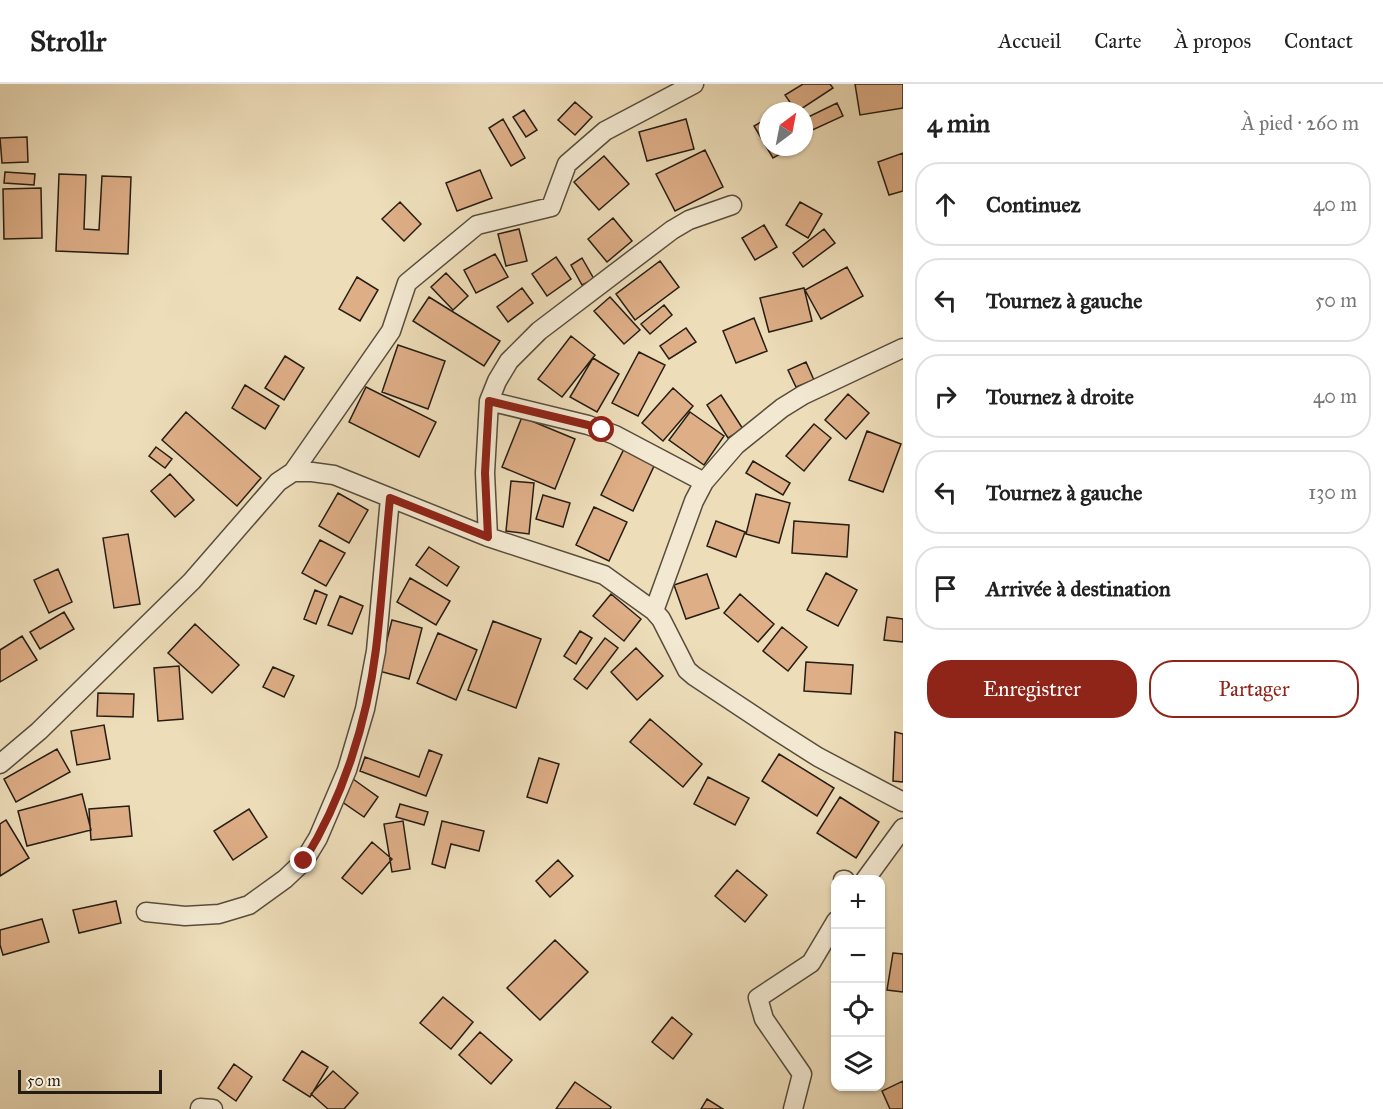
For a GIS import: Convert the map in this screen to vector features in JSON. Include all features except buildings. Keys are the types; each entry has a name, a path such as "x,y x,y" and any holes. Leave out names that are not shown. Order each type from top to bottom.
{"street":[{"path":"0,764 39,731 166,608 278,482 293,472 391,331 407,283 477,225 551,207 567,164 605,132 694,84"},
{"path":"488,537 485,473 489,401 509,361 539,331 672,230 689,220 732,205"},
{"path":"654,611 694,501 704,482 736,445 782,408 803,395 903,348"},
{"path":"489,401 588,425 615,435 704,482"},
{"path":"293,472 334,475 488,537 604,575 654,611 661,619 687,670 694,676 818,757 903,802"},
{"path":"146,912 185,916 219,914 249,905 285,879 304,861 318,838 347,770 364,709 375,651 390,498"},
{"path":"868,875 903,828"},
{"path":"793,1109 802,1074 764,1019 758,998 811,963 831,929"}],"route":[{"path":"304,861 318,838 347,770 364,709 375,651 390,498 488,537 485,473 489,401 602,430"}]}
